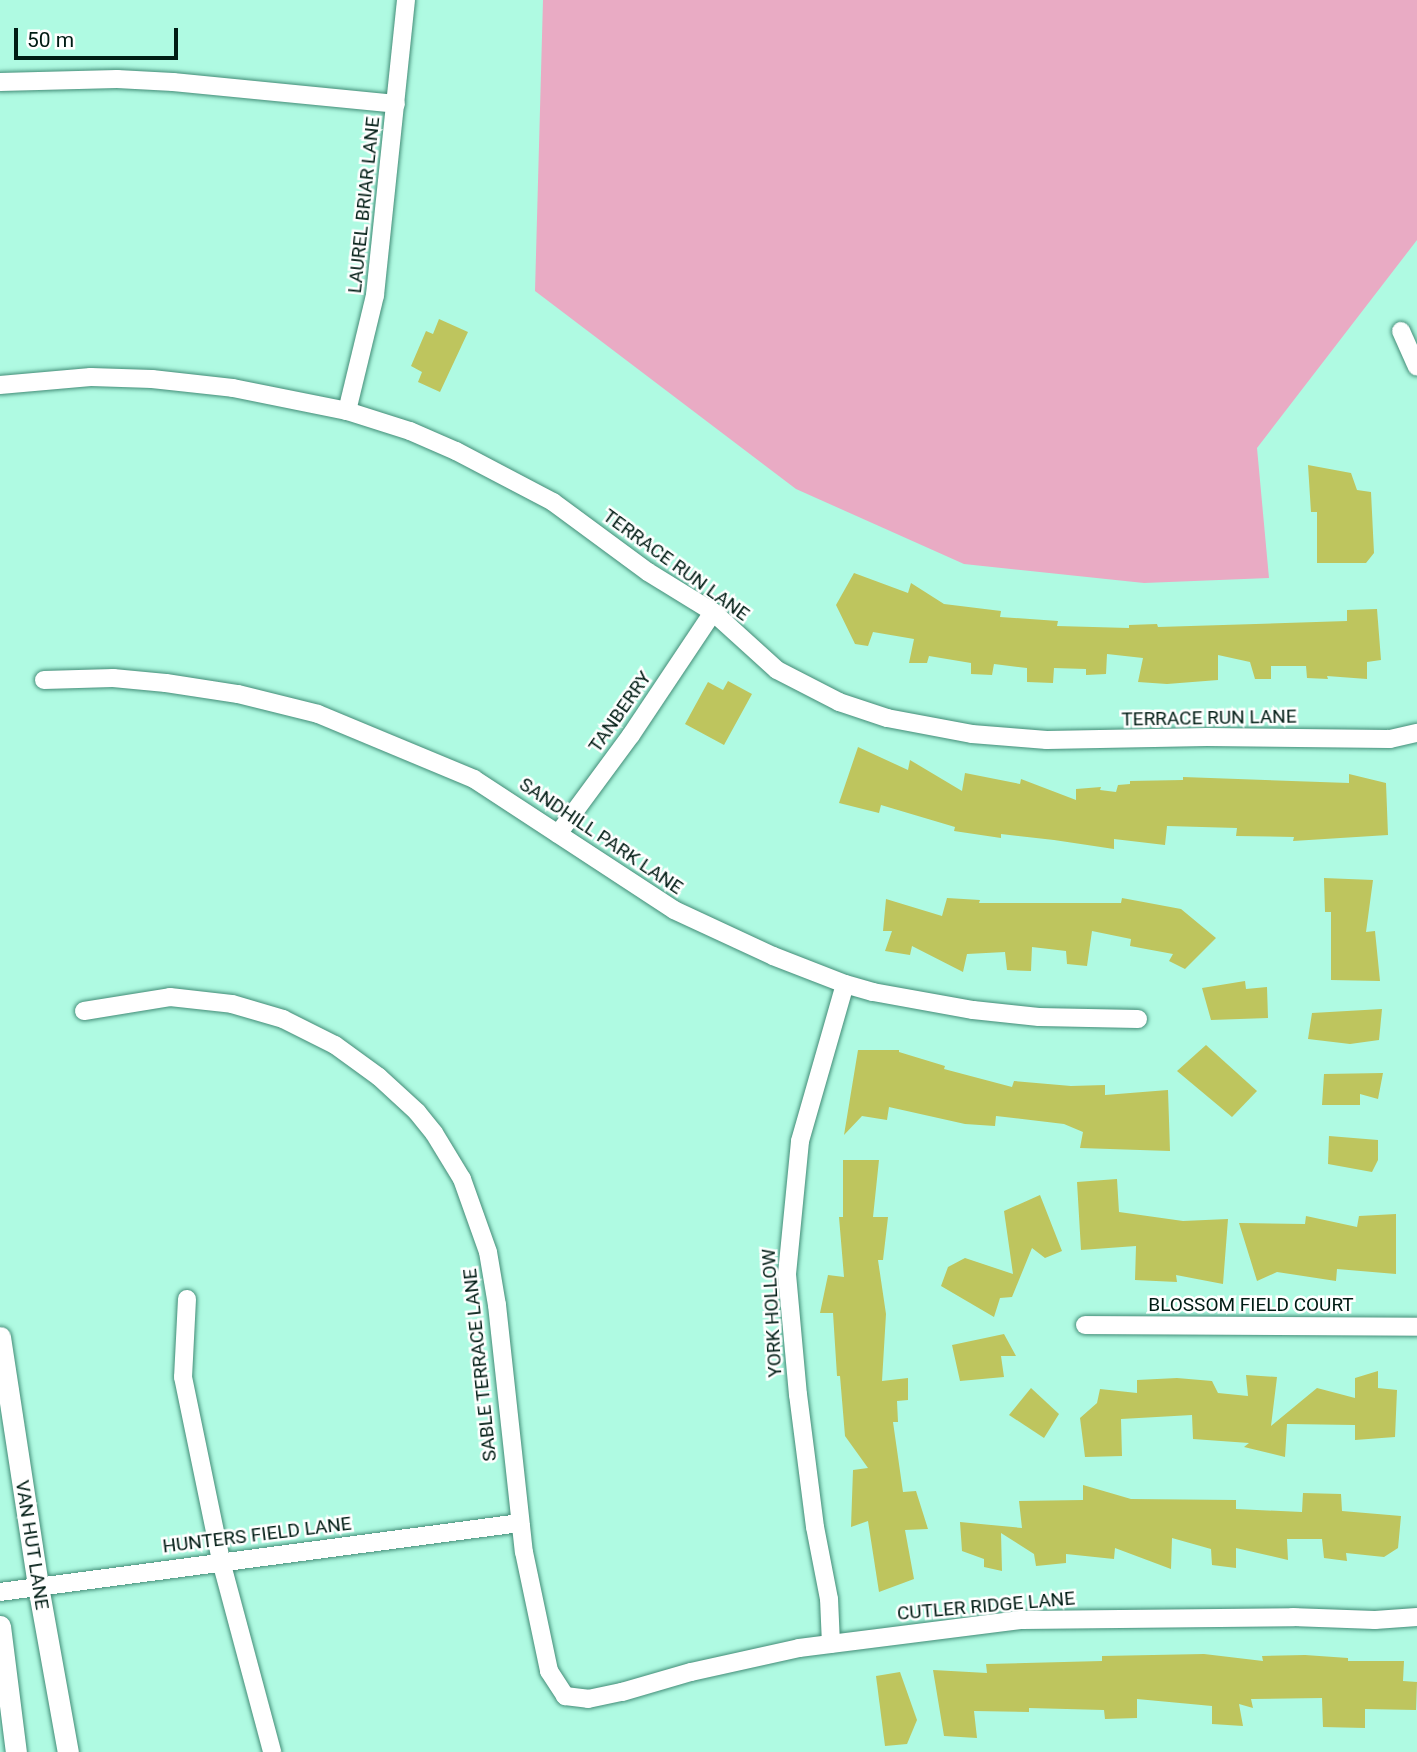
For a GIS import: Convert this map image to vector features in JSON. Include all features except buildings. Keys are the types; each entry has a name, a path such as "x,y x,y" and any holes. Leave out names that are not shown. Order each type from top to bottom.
{"street":[{"name":"LAUREL BRIAR LANE","path":"347,411 375,295 405,0"},
{"path":"0,82 162,82 396,104"},
{"path":"1401,331 1417,367"},
{"name":"TERRACE RUN LANE","path":"0,385 91,377 152,379 233,388 347,411 410,431 456,451 553,502 648,572 713,612 777,670 824,695 887,718 948,730 1022,739 1074,741 1207,737 1390,739 1417,733"},
{"name":"TANBERRY","path":"558,834 631,735 713,612"},
{"name":"SANDHILL PARK LANE","path":"44,680 113,678 183,685 247,695 318,713 474,779 674,910 762,951 845,984 881,994 973,1010 1039,1017 1138,1019"},
{"name":"YORK HOLLOW","path":"831,1644 829,1599 815,1527 797,1395 787,1274 800,1142 845,984"},
{"name":"SABLE TERRACE LANE","path":"85,1011 170,997 232,1004 283,1019 335,1045 379,1077 417,1112 462,1179 488,1252 497,1305 520,1523 542,1645 550,1671 565,1696"},
{"path":"187,1299 183,1377 220,1561 272,1752"},
{"name":"BLOSSOM FIELD COURT","path":"1085,1325 1417,1327"},
{"name":"VAN HUT LANE","path":"0,1337 38,1586 68,1752"},
{"name":"HUNTERS FIELD LANE","path":"0,1592 520,1523"},
{"name":"CUTLER RIDGE LANE","path":"565,1696 587,1699 727,1663 831,1644 919,1631 1041,1619 1376,1620 1417,1617"},
{"path":"0,1626 16,1752"}],"shaded area":[{"path":"543,0 1417,0 1417,240 1257,448 1269,578 1144,583 964,564 796,489 535,291"}]}
